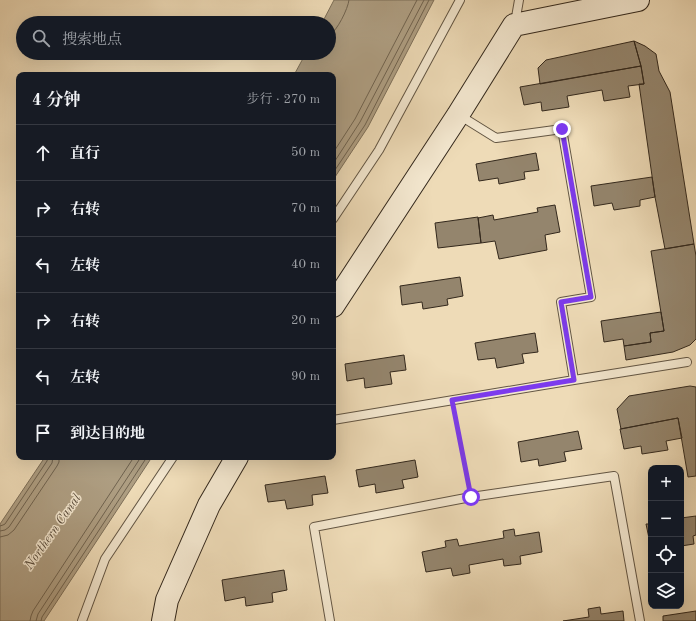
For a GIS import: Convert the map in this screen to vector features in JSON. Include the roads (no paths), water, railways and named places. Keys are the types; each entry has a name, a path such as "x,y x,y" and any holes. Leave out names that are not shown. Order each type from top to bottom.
{"street":[{"path":"336,301 458,115 514,26 638,0"},
{"path":"163,621 167,600 209,505 235,460"}],"lane":[{"path":"336,214 379,150 460,0"},
{"path":"514,26 519,0"},
{"path":"458,115 496,138 562,129 591,297 561,302 574,380"},
{"path":"336,419 687,362"},
{"path":"82,621 105,559 171,460"},
{"path":"330,621 314,527 471,497 614,476 640,621"}],"water":[{"path":"334,0 434,0 368,127 336,175 336,72 296,72 302,60 336,60 336,16 326,16"},
{"name":"Northern Canal","path":"43,460 150,460 44,621 0,621 0,524"}]}
